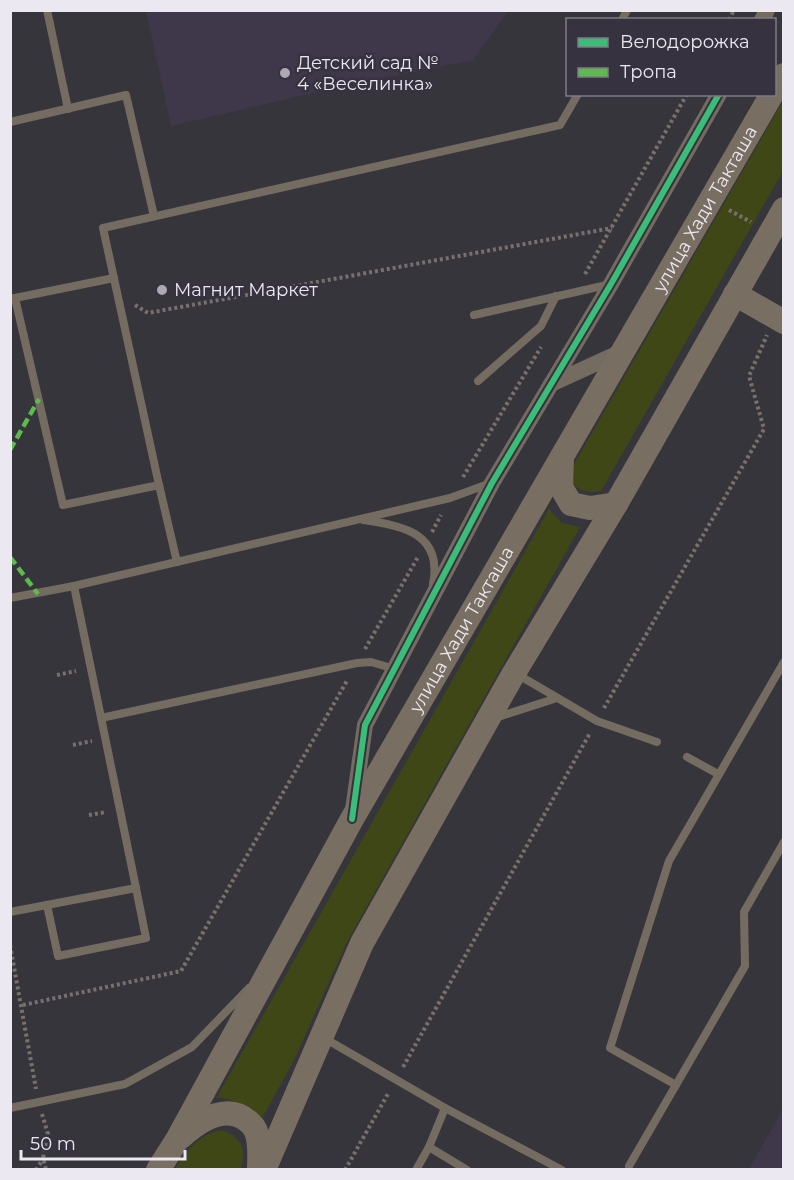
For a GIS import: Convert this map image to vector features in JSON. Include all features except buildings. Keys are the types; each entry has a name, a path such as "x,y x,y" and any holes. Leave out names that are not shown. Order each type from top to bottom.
{"main road":[{"name":"улица Хади Такташа","path":"158,1170 177,1140 352,819 771,96"},
{"path":"262,1170 362,943 514,673 616,504 783,209"},
{"path":"735,294 779,320"},
{"path":"562,457 561,487 572,504 590,508 616,504"},
{"path":"177,1140 194,1126 217,1113 236,1115 252,1124 258,1140 262,1170"}],"street":[{"path":"352,819 365,725 492,483 612,284 718,96"},
{"path":"551,384 623,351"}],"lane":[{"path":"47,10 68,108"},
{"path":"10,122 126,95 154,216"},
{"path":"177,562 103,228 560,125 577,96"},
{"path":"114,278 13,298 63,505 159,484"},
{"path":"474,315 612,284"},
{"path":"478,381 541,326 556,296"},
{"path":"10,598 74,586 450,498 492,483"},
{"path":"357,519 395,524 426,543 434,554 436,568 428,606"},
{"path":"48,905 58,956 147,938 74,586"},
{"path":"101,718 357,663 371,662 395,669"},
{"path":"676,1085 610,1048 669,861 783,662"},
{"path":"514,673 597,721 657,741"},
{"path":"488,720 557,698"},
{"path":"687,757 718,774"},
{"path":"630,1168 745,966 744,912 783,842"},
{"path":"10,912 136,888"},
{"path":"10,1108 38,1100 125,1084 192,1047 274,962"},
{"path":"320,1036 445,1108 562,1170"},
{"path":"416,1170 429,1148 445,1108"},
{"path":"429,1148 467,1170"}],"path":[{"path":"575,292 686,96"},
{"path":"723,207 754,224"},
{"path":"118,296 148,313 613,228"},
{"path":"345,1170 764,429 749,376 779,320"},
{"path":"23,1005 181,971 450,498 545,341"},
{"path":"57,675 91,668"},
{"path":"10,945 23,1005 38,1100 48,1134 43,1158 36,1170"},
{"path":"43,1158 46,1170"}],"shaded area":[{"name":"Детский сад № 4 «Веселинка»","path":"146,10 508,11 473,60 334,88 171,126"},
{"path":"783,1109 783,1169 749,1169"}],"green space":[{"path":"783,101 783,171 601,491 589,492 579,489 573,484 573,466"},
{"path":"549,509 562,523 580,527 348,940 293,1062 261,1120 241,1105 217,1097"},
{"path":"222,1130 239,1140 243,1149 241,1169 175,1169 184,1155 200,1139"}],"marked path":[{"path":"10,450 39,399"},
{"path":"10,557 38,594"}],"cycle path":[{"path":"352,819 365,725 492,483 611,284 718,96"}],"place":[{"name":"Детский сад № 4 «Веселинка»","path":"285,73"},
{"name":"Магнит Маркет","path":"162,290"}]}
